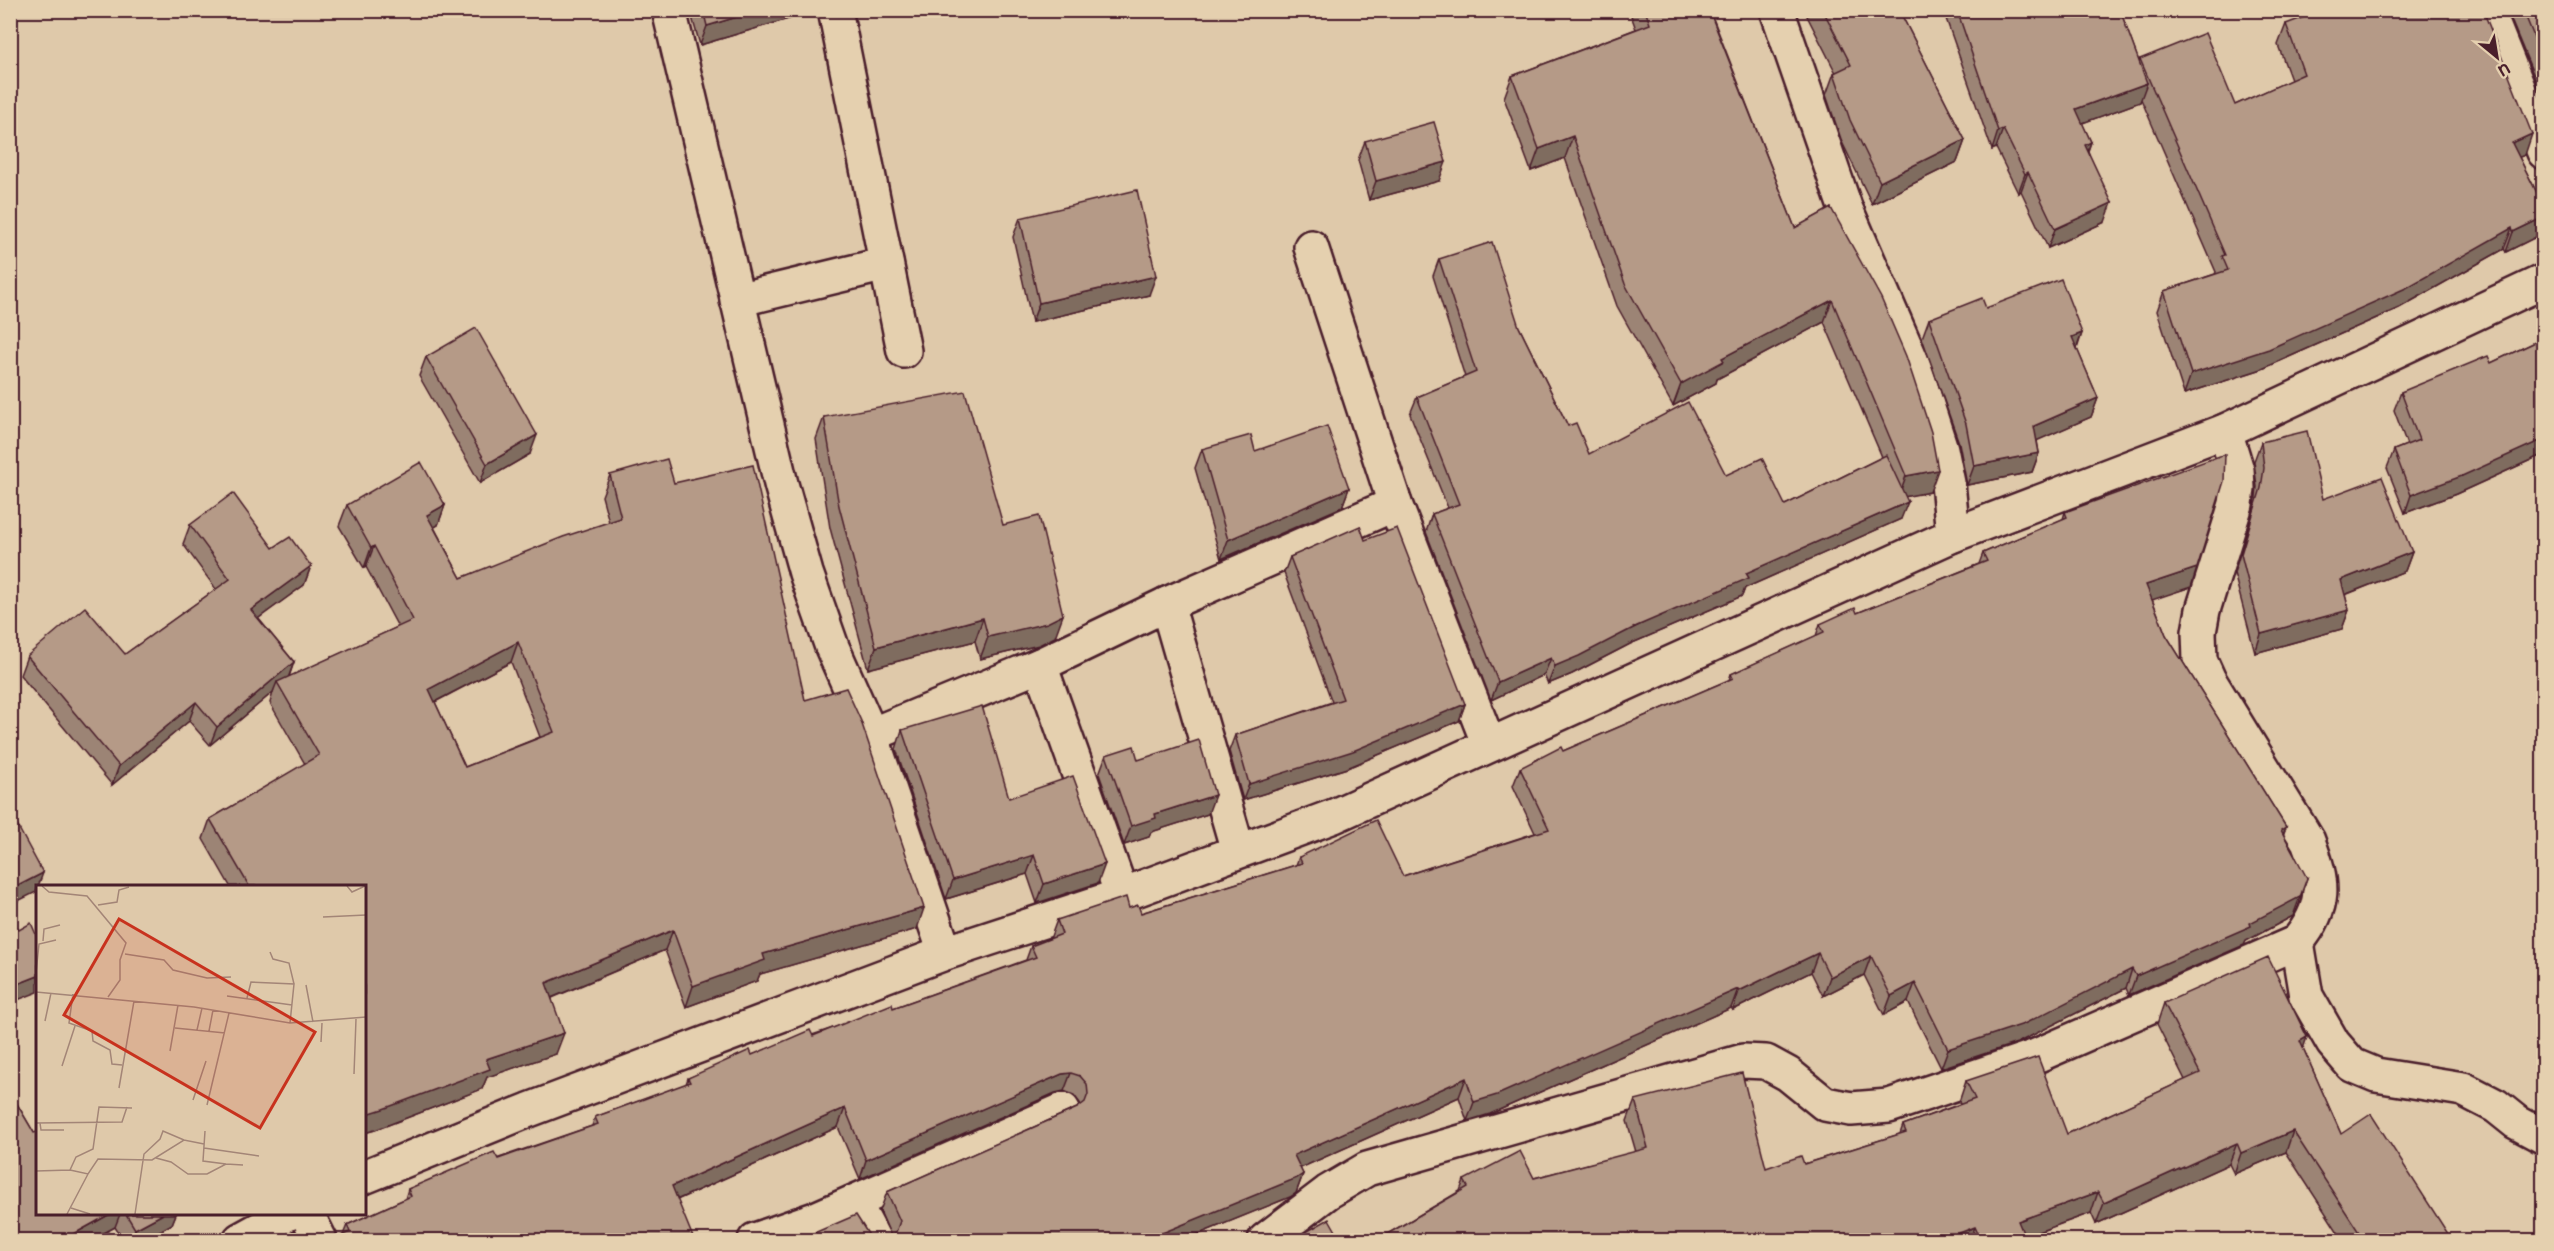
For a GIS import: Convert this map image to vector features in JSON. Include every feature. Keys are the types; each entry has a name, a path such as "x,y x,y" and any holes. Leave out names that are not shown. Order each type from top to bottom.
{"street":[{"path":"669,10 781,484 806,573 832,647 871,735 945,954"},
{"path":"835,10 904,351"},
{"path":"1777,10 1845,207 1916,371 1941,449 1948,483 1953,535"},
{"path":"2487,10 2544,152"},
{"path":"1311,247 1395,504 1489,745"},
{"path":"737,300 886,264"},
{"path":"366,1176 529,1110 945,954 1122,895 1334,816 1953,535 2225,431 2544,281"},
{"path":"1265,1240 1328,1192 1367,1169 1743,1060 1766,1062 1788,1074 1825,1104 1851,1109 1889,1106 2036,1056 2297,942 2311,926 2320,902 2321,885 2316,861 2308,841 2208,680 2199,653 2202,610 2238,496 2237,470 2225,431"},
{"path":"871,735 1040,665 1167,604 1395,504"},
{"path":"1167,604 1238,851"},
{"path":"1040,665 1122,895"},
{"path":"2297,942 2306,996 2333,1042 2352,1065 2376,1075 2463,1089 2496,1106 2516,1122 2544,1137"},
{"path":"755,1240 854,1202 1063,1110"},
{"path":"854,1202 874,1240"},
{"path":"240,1240 284,1215"},
{"path":"308,1215 320,1240"}],"building":[{"path":"703,10 760,10 707,26"},
{"path":"1645,10 1709,10 1795,228 1831,208 1881,298 1906,356 1931,432 1938,470 1906,476 1832,300 1722,358 1724,361 1681,384 1625,284 1573,136 1539,149 1512,76 1650,24"},
{"path":"1823,10 1899,10 1965,140 1880,182 1850,120 1834,73 1851,65"},
{"path":"1957,10 2120,10 2147,83 2076,109 2091,142 2085,145 2112,203 2055,229 2028,172 2025,174 2003,129 1998,131"},
{"path":"2323,10 2483,10 2532,134 2512,143 2544,207 2544,217 2513,232 2512,228 2406,288 2269,349 2191,374 2164,291 2228,270 2222,256 2225,255 2140,59 2205,33 2235,105 2304,74 2286,24"},
{"path":"2523,10 2544,10 2544,61"},
{"path":"1434,122 1446,162 1376,181 1365,141"},
{"path":"1137,190 1156,276 1039,303 1020,218"},
{"path":"1492,242 1519,327 1568,426 1576,423 1589,454 1688,402 1726,475 1762,458 1785,505 1886,455 1908,502 1746,573 1749,578 1637,626 1579,656 1555,666 1551,658 1498,682 1432,514 1459,504 1417,397 1476,372 1439,259"},
{"path":"2061,279 2082,333 2072,337 2098,398 2034,426 2039,453 1974,466 1966,424 1929,319 1982,298 1986,308"},
{"path":"476,328 537,435 487,464 426,357"},
{"path":"2544,338 2544,439 2462,476 2411,495 2394,450 2419,440 2401,392 2488,356 2491,363"},
{"path":"965,391 1003,525 1039,516 1063,615 1047,623 988,637 983,618 876,647 839,506 824,417"},
{"path":"1327,426 1349,488 1228,540 1202,449 1251,435 1255,451"},
{"path":"2307,431 2323,499 2382,477 2412,552 2341,580 2349,610 2261,634 2241,554 2261,488 2264,468 2261,442"},
{"path":"2225,454 2224,481 2197,568 2146,585 2166,635 2286,827 2281,830 2307,878 2300,897 2250,923 2251,926 2136,976 2132,969 2024,1024 1948,1049 1915,983 1891,996 1871,956 1830,977 1818,953 1739,991 1738,989 1497,1095 1474,1102 1466,1078 1294,1155 1303,1174 1297,1178 1145,1240 880,1240 889,1238 896,1232 900,1221 887,1192 1077,1108 1085,1102 1088,1094 1087,1084 1080,1076 1071,1073 1062,1074 866,1160 845,1108 672,1186 694,1240 331,1240 350,1232 347,1225 411,1196 408,1189 494,1152 498,1159 598,1124 595,1117 690,1082 688,1078 750,1050 752,1055 810,1030 813,1036 892,1004 893,1008 1036,957 1031,946 1062,934 1057,920 1126,897 1129,908 1138,905 1141,913 1302,863 1299,857 1376,820 1403,876 1549,829 1520,768 1561,747 1563,751 1733,678 1731,674 1824,632 1820,624 1855,608 1857,613 1987,561 1983,553 2067,517 2065,512"},
{"path":"667,459 674,483 753,465 805,700 846,688 861,721 924,908 763,954 765,960 693,986 673,930 546,983 564,1033 486,1059 490,1069 366,1114 366,885 248,885 210,819 319,755 277,682 413,620 374,546 371,548 347,505 421,462 445,505 427,515 461,578 563,537 621,518 610,475","holes":["518,642 554,732 465,767 429,689"]},
{"path":"233,493 273,548 290,537 311,566 251,610 294,662 217,727 196,702 119,766 27,656 85,607 125,654 230,579 190,525"},
{"path":"1360,526 1365,540 1397,528 1465,704 1353,751 1249,784 1235,735 1343,699 1290,557"},
{"path":"982,706 1009,798 1073,776 1105,864 1044,884 1034,855 953,880 902,730"},
{"path":"1199,740 1215,795 1155,814 1156,818 1131,826 1106,755 1134,746 1138,760"},
{"path":"10,812 43,873 10,890"},
{"path":"14,923 19,930 31,923 36,934 36,977 10,987 10,925"},
{"path":"2268,957 2307,1037 2300,1041 2341,1134 2371,1114 2452,1240 2364,1240 2293,1131 2241,1153 2237,1143 2104,1203 2098,1192 2018,1221 2026,1240 1981,1240 1975,1227 1941,1240 1708,1240 1707,1238 1696,1240 1377,1240 1468,1187 1464,1180 1520,1151 1534,1178 1648,1148 1635,1100 1742,1073 1766,1168 1801,1156 1804,1164 1906,1132 1903,1125 1975,1099 1966,1081 2038,1057 2067,1134 2200,1073 2164,1003"},
{"path":"10,1092 34,1133 36,1132 36,1215 108,1215 63,1240 10,1240"},
{"path":"127,1215 161,1215 135,1229"},
{"path":"856,1215 870,1237 880,1240 798,1240"},
{"path":"1329,1219 1341,1240 1292,1240"}]}
